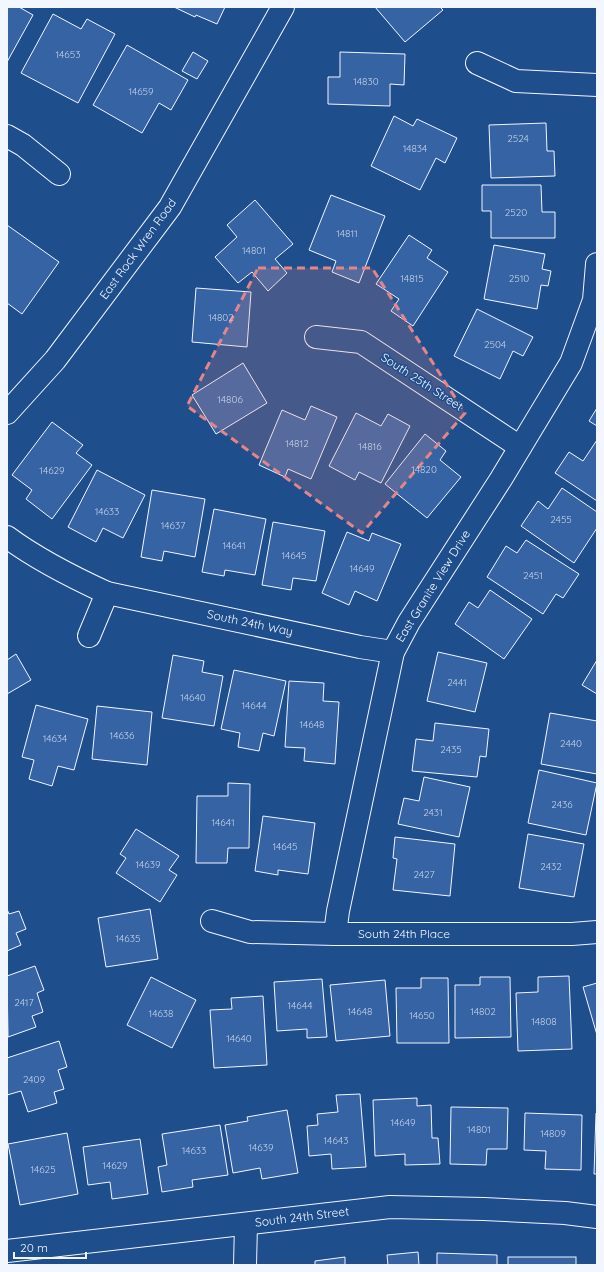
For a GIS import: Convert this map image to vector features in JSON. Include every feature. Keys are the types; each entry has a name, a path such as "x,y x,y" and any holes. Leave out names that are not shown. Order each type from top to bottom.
{"street":[{"name":"East Rock Wren Road","path":"7,413 55,360 170,207 283,7"},
{"path":"477,63 516,81 597,85"},
{"path":"7,136 23,146 59,174"},
{"name":"East Granite View Drive","path":"334,934 393,652 409,622 572,363 594,300 597,264"},
{"name":"South 25th Street","path":"316,337 361,342 520,447"},
{"name":"South 24th Way","path":"7,537 23,549 76,579 107,593 360,647 393,652"},
{"path":"88,636 107,593"},
{"name":"South 24th Place","path":"212,921 250,932 334,934 572,934 597,932"},
{"name":"South 24th Street","path":"7,1251 390,1207 558,1212 597,1217"},
{"path":"245,1265 246,1224"}],"highlighted area":[{"path":"258,268 372,268 465,413 362,533 187,406"}],"building":[{"path":"7,7 19,7 33,15 7,62"},
{"path":"174,7 225,7 217,24 196,15 195,17"},
{"path":"375,7 440,7 443,10 405,42"},
{"path":"53,14 81,29 87,19 115,34 78,103 21,73"},
{"path":"127,45 188,80 171,110 159,103 142,133 93,105"},
{"path":"193,52 208,61 197,79 182,71"},
{"path":"340,52 405,54 404,85 390,84 390,106 328,104 328,77 340,77"},
{"path":"394,116 413,126 417,119 457,138 445,163 436,158 420,190 371,166"},
{"path":"546,123 547,151 554,151 555,176 491,178 489,125"},
{"path":"482,185 541,185 542,212 555,212 555,238 491,238 491,211 482,211"},
{"path":"331,195 385,216 359,283 332,272 336,261 309,250"},
{"path":"255,200 293,244 275,259 287,273 268,291 252,272 238,283 215,257 237,237 227,225"},
{"path":"7,225 59,262 22,314 7,303"},
{"path":"409,235 432,250 427,258 448,272 413,326 391,311 399,299 376,284"},
{"path":"494,245 545,254 542,269 551,271 548,286 541,285 537,309 484,299"},
{"path":"196,288 251,292 247,347 192,342"},
{"path":"477,309 533,337 523,356 513,351 500,379 454,356"},
{"path":"243,363 267,403 216,434 192,395"},
{"path":"311,406 337,417 311,479 288,469 285,477 259,465 282,410 305,420"},
{"path":"597,408 597,426 589,421"},
{"path":"356,413 381,426 388,414 410,426 381,483 359,472 355,480 329,466"},
{"path":"52,422 83,445 76,453 92,465 52,519 26,499 32,490 12,475"},
{"path":"425,434 446,451 440,460 461,477 427,518 385,484"},
{"path":"597,440 597,501 555,473 569,452 583,461"},
{"path":"97,470 145,495 123,538 103,528 96,542 68,527"},
{"path":"562,488 597,512 597,528 574,563 521,526 538,501 548,509"},
{"path":"152,490 205,499 195,557 164,551 162,561 141,557"},
{"path":"214,509 266,519 255,575 225,570 224,576 202,572"},
{"path":"273,522 325,531 316,581 293,578 291,590 262,585"},
{"path":"347,532 369,541 372,533 401,544 377,601 355,591 349,605 322,593"},
{"path":"526,540 579,574 563,598 556,594 543,614 487,577 506,546 517,553"},
{"path":"490,590 532,619 504,659 455,624 469,602 478,608"},
{"path":"438,652 487,663 475,712 427,701"},
{"path":"16,654 31,680 7,694 7,660"},
{"path":"173,655 204,661 202,672 223,676 214,726 162,718"},
{"path":"597,660 597,694 582,685"},
{"path":"234,670 286,681 274,736 263,733 259,751 238,747 240,733 221,729"},
{"path":"289,681 324,683 323,701 339,702 335,764 304,761 305,748 285,747"},
{"path":"36,705 88,719 74,770 58,766 52,786 29,779 34,760 22,757"},
{"path":"97,706 152,712 147,765 92,759"},
{"path":"550,713 597,721 597,774 541,764"},
{"path":"435,723 489,729 486,757 480,756 477,777 412,771 416,739 433,741"},
{"path":"539,770 597,783 586,835 528,823"},
{"path":"424,777 470,787 459,837 398,824 404,798 419,801"},
{"path":"228,783 250,784 249,848 228,848 227,863 196,863 197,796 228,796"},
{"path":"263,816 315,823 308,874 278,870 278,875 255,871"},
{"path":"136,829 179,856 169,870 177,875 160,902 116,873 126,858 120,854"},
{"path":"528,834 584,844 574,897 519,888"},
{"path":"395,837 455,844 450,896 393,890 397,859 393,858"},
{"path":"7,909 9,914 19,911 26,929 16,933 21,945 7,951"},
{"path":"150,909 158,959 106,967 98,918"},
{"path":"35,966 44,990 37,993 43,1012 32,1016 36,1027 8,1037 7,976"},
{"path":"569,976 572,1049 518,1051 516,993 538,992 538,977"},
{"path":"151,977 196,1000 172,1048 127,1025"},
{"path":"480,977 510,977 511,1037 455,1038 455,985 480,985"},
{"path":"421,978 448,978 449,1043 397,1043 396,988 421,988"},
{"path":"322,979 327,1037 307,1038 307,1029 277,1031 274,982"},
{"path":"385,980 390,1036 336,1041 330,985"},
{"path":"597,983 597,1035 583,987"},
{"path":"263,996 267,1065 214,1068 210,1010 232,1009 231,998"},
{"path":"59,1041 67,1067 58,1070 64,1089 54,1092 57,1103 28,1112 21,1091 7,1095 7,1058"},
{"path":"360,1094 366,1167 332,1169 331,1154 309,1156 307,1126 318,1125 317,1114 338,1112 336,1095"},
{"path":"417,1098 417,1106 431,1105 432,1138 438,1138 440,1164 405,1165 405,1154 375,1156 373,1100"},
{"path":"451,1107 508,1108 507,1149 487,1149 486,1165 450,1164"},
{"path":"287,1110 298,1173 262,1179 260,1168 233,1173 225,1125 248,1121 247,1117"},
{"path":"525,1113 582,1115 581,1170 545,1169 546,1151 524,1150"},
{"path":"596,1113 597,1174 594,1174"},
{"path":"220,1125 228,1175 192,1180 193,1187 162,1192 158,1167 167,1165 162,1134"},
{"path":"67,1133 78,1194 20,1205 8,1144"},
{"path":"140,1139 148,1194 112,1199 110,1182 88,1185 83,1147"},
{"path":"418,1252 419,1265 388,1265 387,1255"},
{"path":"437,1253 497,1255 497,1265 437,1265"},
{"path":"345,1257 345,1265 315,1265 315,1261"},
{"path":"508,1257 576,1257 576,1265 508,1265"}]}
